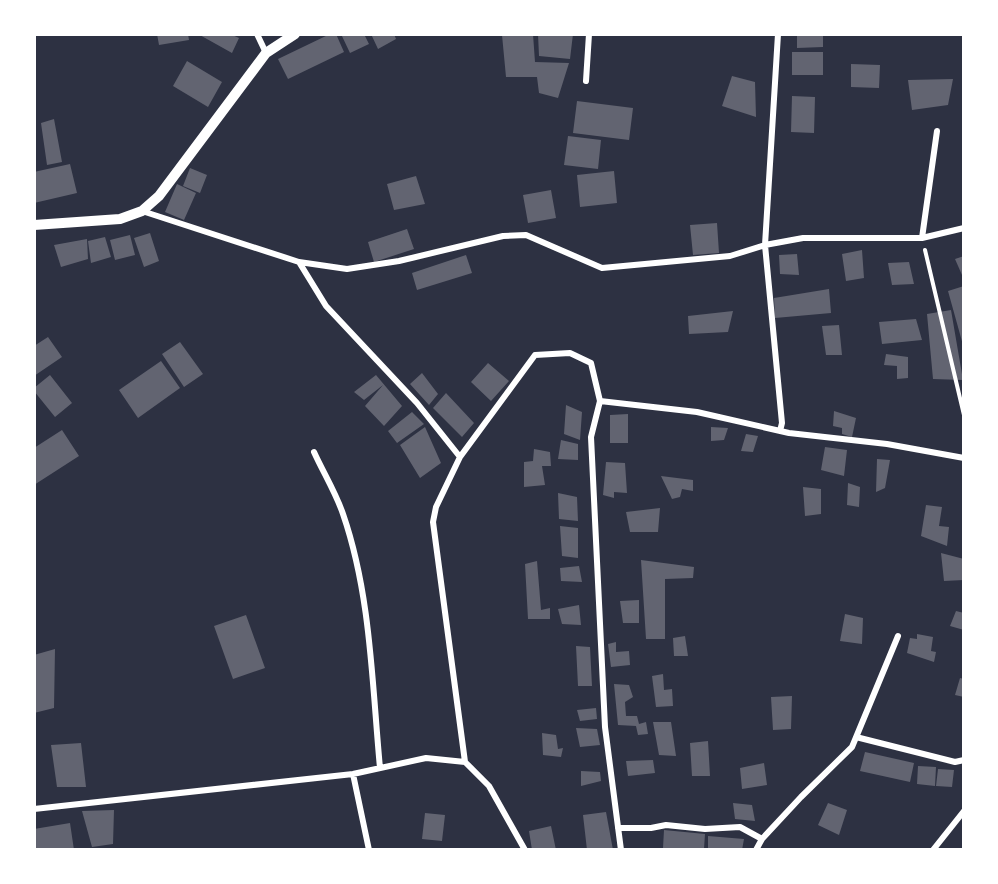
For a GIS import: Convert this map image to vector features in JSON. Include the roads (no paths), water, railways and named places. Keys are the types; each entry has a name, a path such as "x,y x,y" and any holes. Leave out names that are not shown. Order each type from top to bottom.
{"street":[{"path":"257,34 266,52"},
{"path":"34,225 120,219 142,211 159,196 266,52 295,34"},
{"path":"586,81 589,34"},
{"path":"778,34 765,245 783,423 780,431"},
{"path":"922,238 937,131"},
{"path":"142,211 300,262 347,269 399,261 503,236 526,235 602,268 730,256 765,245 803,238 922,238 963,228"},
{"path":"300,262 327,306 417,403 460,457"},
{"path":"525,849 489,786 465,762 433,522 436,507 460,457 536,355 570,354 591,363 600,401 591,437 605,727 621,849"},
{"path":"600,401 697,412 780,431 887,444 963,458"},
{"path":"314,452 343,512 363,596 380,768"},
{"path":"756,849 762,839 852,747 898,636"},
{"path":"856,737 955,762 963,760"},
{"path":"34,809 353,774 426,758 465,762"},
{"path":"353,774 369,849"},
{"path":"933,849 963,811"},
{"path":"618,828 651,828 666,825 705,829 741,827 762,839"}]}
